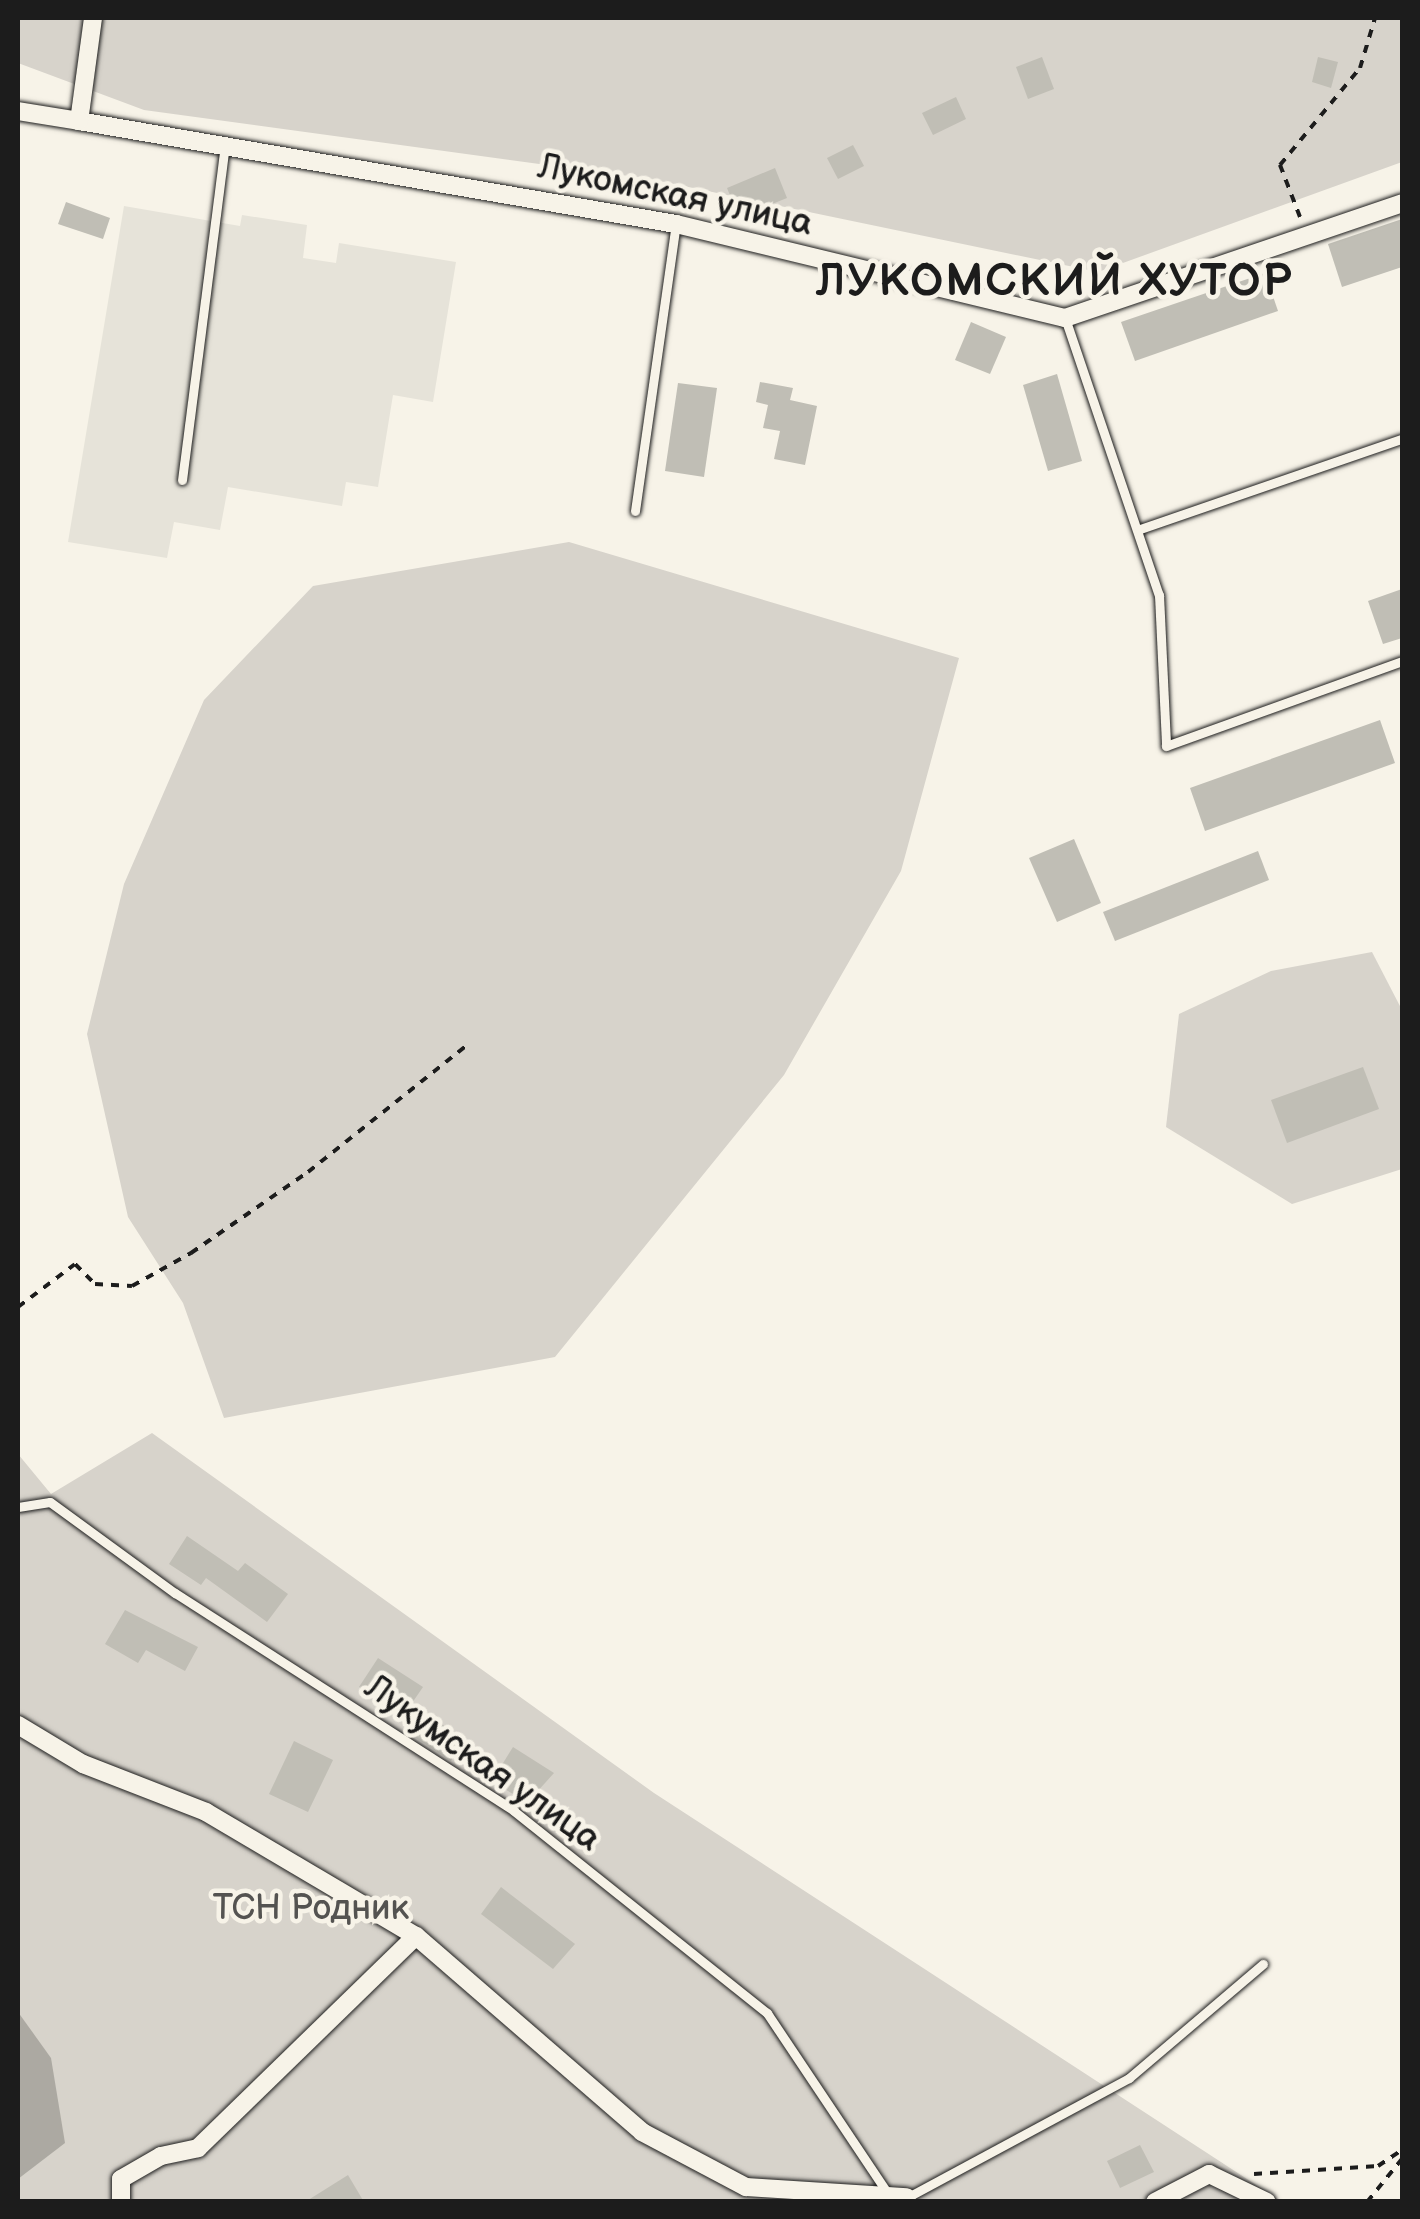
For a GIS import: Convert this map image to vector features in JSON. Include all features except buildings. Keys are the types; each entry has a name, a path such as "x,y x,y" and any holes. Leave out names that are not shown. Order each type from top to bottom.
{"street":[{"path":"79,121 93,18"},
{"name":"Лукомская улица","path":"18,111 676,224 1064,318"},
{"path":"1064,318 1402,203"},
{"path":"18,1725 83,1764 206,1812 416,1936 642,2132 747,2194 898,2197"},
{"path":"121,2202 121,2180 161,2156 198,2148 416,1936"},
{"path":"1155,2202 1209,2174 1268,2202"}],"lane":[{"path":"182,480 224,146"},
{"path":"634,512 676,224"},
{"path":"1064,318 1140,529 1165,635 1166,746 1402,660"},
{"path":"1140,529 1402,439"},
{"name":"Лукумская улица","path":"18,1507 50,1502 175,1592 514,1811 767,2013 898,2197"},
{"path":"898,2197 1129,2078 1263,1964"}],"path":[{"path":"1307,236 1280,165 1360,68 1375,18"},
{"path":"18,1307 74,1264 95,1284 132,1286 191,1253 308,1172 466,1046"},
{"path":"1248,2174 1378,2166 1402,2150"},
{"path":"1367,2202 1402,2160"}],"shaded area":[{"path":"124,206 240,226 242,215 307,225 303,258 336,263 339,243 456,262 433,402 393,395 378,487 346,482 342,506 228,487 220,530 174,522 167,558 68,542"},
{"path":"18,2012 51,2058 65,2143 18,2179"}],"green space":[{"path":"18,18 1402,18 1402,162 1098,272 650,179 144,110 18,63"},
{"path":"569,542 959,658 901,871 784,1075 555,1357 224,1418 183,1303 128,1217 87,1034 124,884 204,700 313,586"},
{"path":"1372,952 1402,1010 1402,1169 1292,1204 1166,1127 1179,1014 1271,971"},
{"name":"ТСН Родник","path":"152,1433 654,1793 1281,2201 18,2201 18,1454 51,1494"}],"district":[{"name":"ЛУКОМСКИЙ ХУТОР","path":"1055,282"}]}
